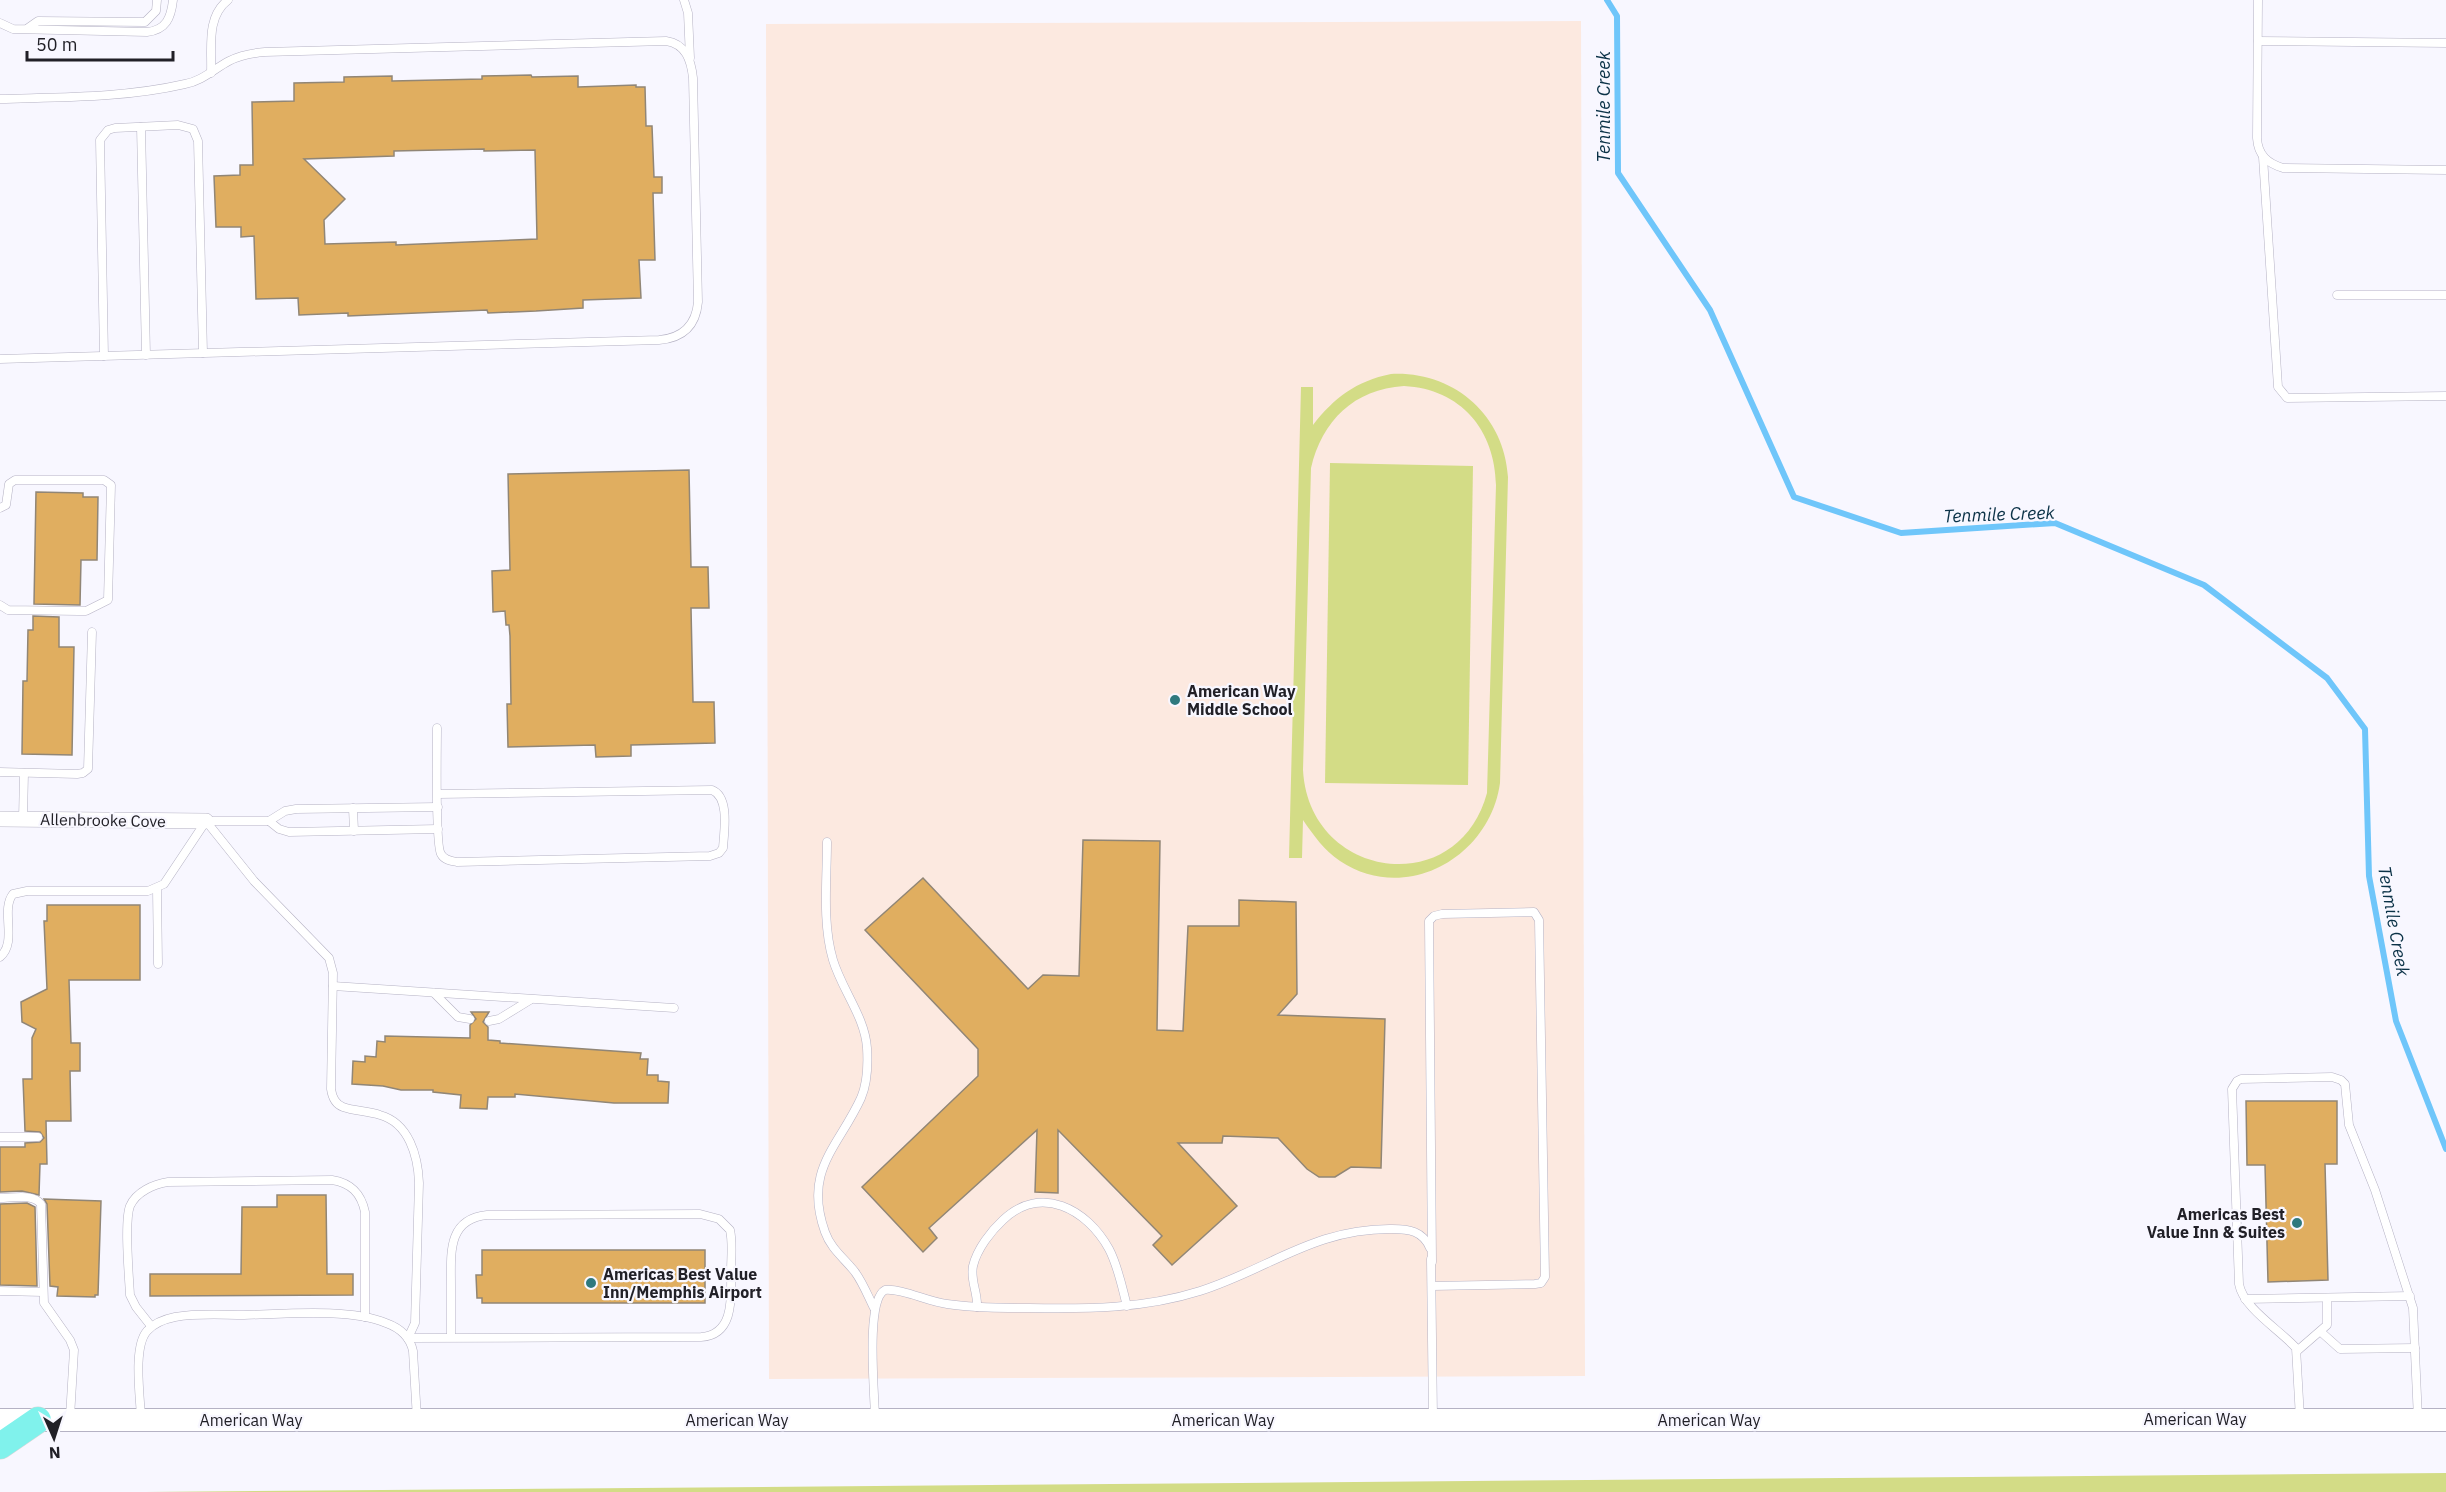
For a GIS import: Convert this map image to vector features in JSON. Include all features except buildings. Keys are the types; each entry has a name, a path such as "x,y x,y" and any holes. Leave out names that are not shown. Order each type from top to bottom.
{"main road":[{"name":"American Way","path":"0,1420 2446,1420"},
{"path":"0,1446 38,1420"}],"street":[{"name":"Allenbrooke Cove","path":"0,819 206,821"}],"lane":[{"path":"26,29 38,21 145,22 156,11 158,0"},
{"path":"0,23 14,29 154,31 166,23 172,0"},
{"path":"211,73 213,23 216,14 228,0"},
{"path":"0,359 659,340 677,336 694,321 698,302 693,78 688,14 684,0"},
{"path":"2258,0 2256,138 2263,157 2278,387 2288,398 2446,396"},
{"path":"0,99 125,94 188,84 240,56 265,52 666,40 681,47 690,59"},
{"path":"2258,41 2446,43"},
{"path":"104,356 100,143 102,136 108,130 182,125 193,129 197,135 203,353"},
{"path":"141,127 146,355"},
{"path":"2263,157 2283,168 2446,170"},
{"path":"2337,295 2446,295"},
{"path":"0,508 7,502 9,484 15,480 104,480 110,483 111,487 108,600 84,611 8,610 0,605"},
{"path":"0,772 80,774 88,769 92,632"},
{"path":"437,728 438,829 440,853 444,858 454,861 713,856 722,851 724,845 723,800 718,792 712,790 438,794"},
{"path":"23,819 24,774"},
{"path":"206,821 269,821 290,810 438,807"},
{"path":"353,808 354,831"},
{"path":"0,957 6,948 7,902 16,893 157,889 169,877 206,821"},
{"path":"206,821 254,881 329,958 333,973 332,1096 344,1107 381,1115 396,1125 412,1144 419,1183 415,1317 413,1330 408,1338"},
{"path":"269,821 279,829 289,832 438,829"},
{"path":"827,842 828,942 837,972 864,1030 867,1052 862,1097 824,1164 819,1182 819,1207 826,1235 833,1248 860,1279 874,1308"},
{"path":"157,889 158,964"},
{"path":"1432,1286 1535,1284 1541,1283 1545,1277 1539,920 1534,912 1442,914 1434,916 1430,921 1432,1286 1433,1420"},
{"path":"333,986 674,1008"},
{"path":"434,993 458,1017 470,1019"},
{"path":"489,1021 499,1018 531,999"},
{"path":"2300,1419 2297,1351 2245,1299 2240,1291 2232,1089 2237,1081 2247,1079 2332,1077 2341,1080 2347,1088 2349,1125 2375,1190 2410,1296 2414,1315 2418,1420"},
{"path":"0,1137 38,1137"},
{"path":"151,1326 130,1295 129,1213 135,1198 152,1186 168,1182 332,1180 346,1183 360,1195 365,1212 364,1317"},
{"path":"0,1198 32,1198 41,1204 45,1306 70,1340 74,1350 70,1421"},
{"path":"977,1307 973,1269 985,1243 1000,1223 1018,1208 1050,1203 1070,1208 1101,1237 1115,1264 1126,1306"},
{"path":"408,1338 451,1338 708,1336 722,1327 731,1308 732,1237 726,1224 710,1215 700,1214 479,1216 465,1222 456,1233 452,1250 451,1338"},
{"path":"875,1420 874,1308 881,1292 890,1289 946,1304 977,1307 1059,1309 1159,1302 1241,1275 1315,1241 1358,1231 1379,1229 1414,1231 1424,1237 1428,1243 1432,1262"},
{"path":"0,1291 43,1292"},
{"path":"2245,1299 2410,1296"},
{"path":"2297,1351 2321,1332 2327,1323 2327,1298"},
{"path":"141,1420 139,1352 144,1335 151,1326 169,1318 191,1315 318,1314 364,1317 388,1323 408,1338 413,1351 417,1420"},
{"path":"2321,1332 2340,1349 2415,1348"}],"shaded area":[{"name":"American Way Middle School","path":"1581,21 1585,1376 769,1379 766,24"}],"green space":[{"path":"1391,374 1414,375 1435,380 1471,401 1486,416 1497,434 1504,454 1508,477 1500,783 1493,809 1480,833 1462,852 1441,866 1417,875 1391,878 1365,873 1340,861 1324,847 1303,820 1302,858 1289,858 1301,387 1313,387 1313,425 1347,392 1378,377","holes":["1404,386 1424,389 1458,404 1471,416 1489,447 1494,465 1496,485 1487,793 1471,828 1447,850 1418,862 1386,863 1356,854 1330,835 1311,807 1303,770 1311,468 1323,436 1343,410 1370,393 1386,388"]},
{"path":"1330,463 1473,466 1468,785 1325,783"},
{"path":"2446,1473 2446,1492 145,1492"}],"waterway":[{"name":"Tenmile Creek","path":"1607,0 1617,16 1618,173 1710,310 1794,497 1901,533 2055,523 2204,585 2327,678 2365,729 2369,876 2396,1021 2446,1149"}],"place":[{"name":"American Way Middle School","path":"1175,700"},
{"name":"Americas Best Value Inn & Suites","path":"2297,1223"},
{"name":"Americas Best Value Inn/Memphis Airport","path":"591,1283"}]}
